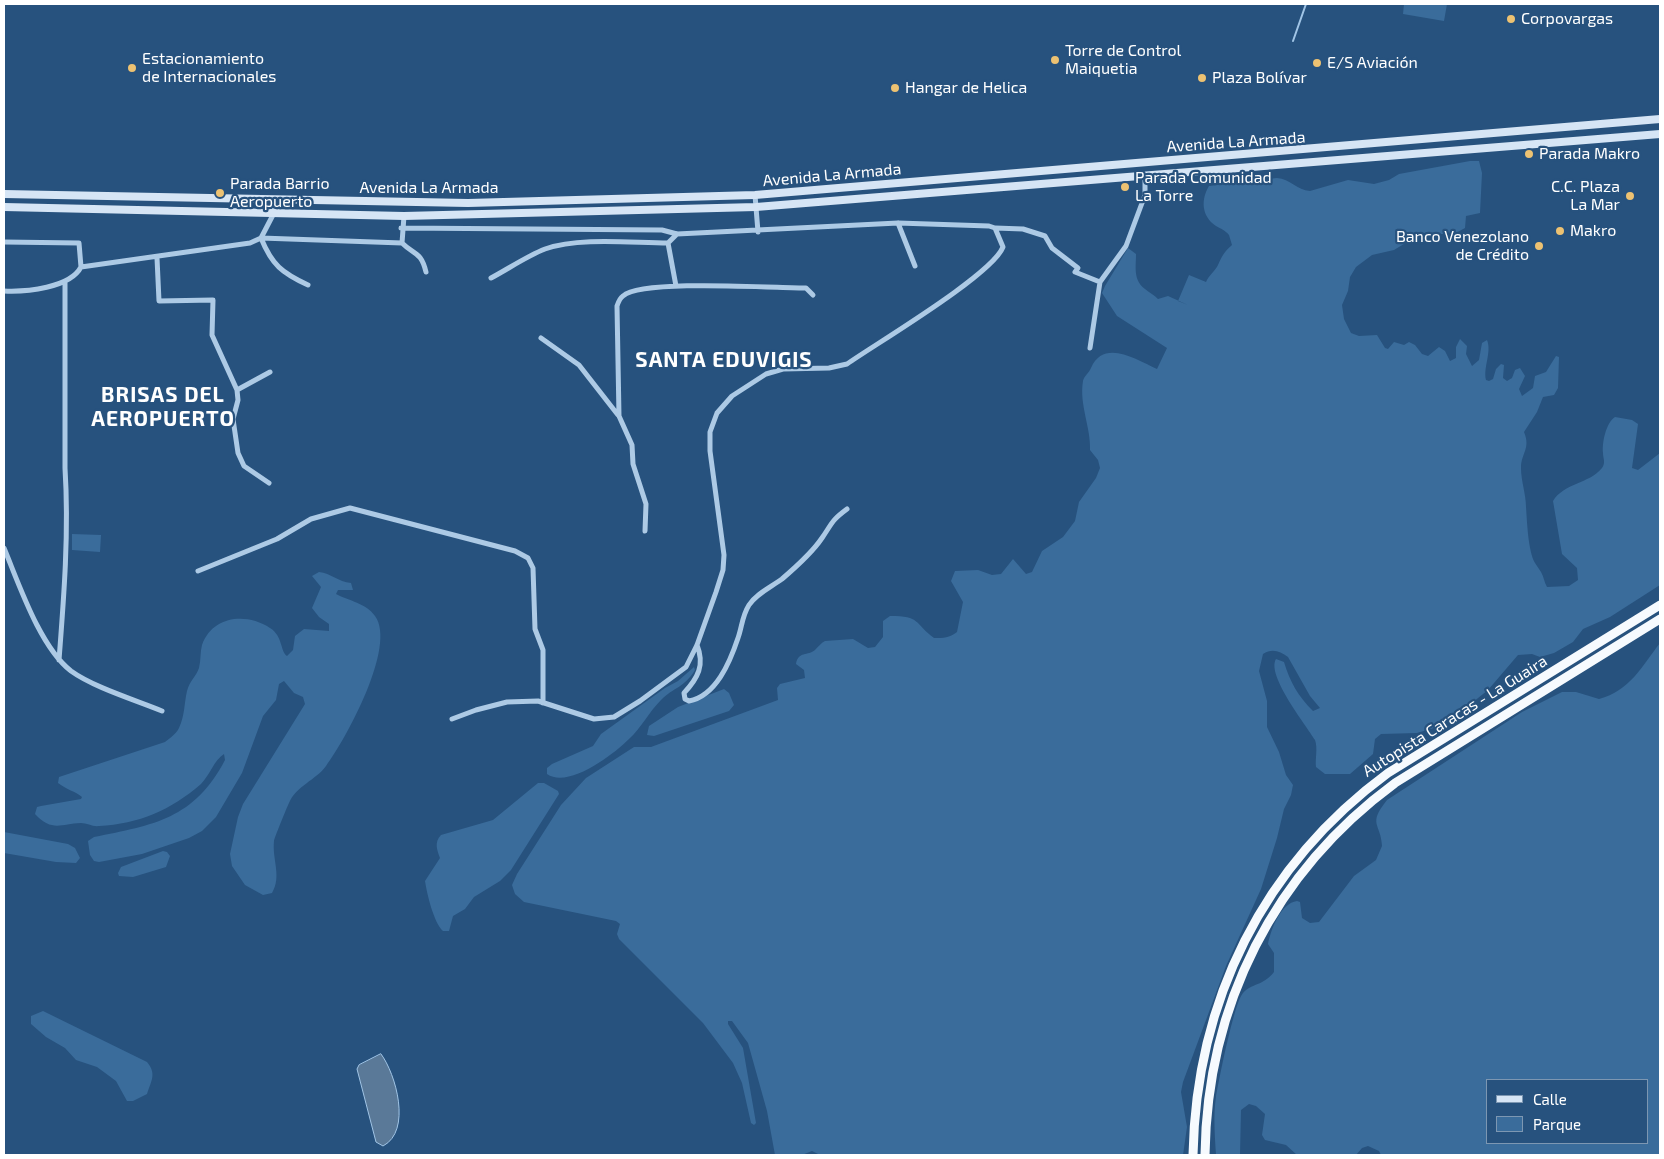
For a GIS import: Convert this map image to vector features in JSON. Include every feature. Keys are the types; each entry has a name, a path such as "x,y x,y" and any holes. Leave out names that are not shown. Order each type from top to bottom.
{"highway":[{"name":"Autopista Caracas - La Guaira","path":"1193,1155 1195,1115 1206,1046 1220,1001 1248,935 1294,861 1346,806 1388,773 1660,605"},
{"name":"Autopista Caracas - La Guaira","path":"1205,1155 1206,1116 1214,1069 1231,1005 1258,940 1303,868 1354,815 1395,783 1660,619"}],"main road":[{"name":"Avenida La Armada","path":"4,194 275,201 468,203 755,195 1660,119"},
{"name":"Avenida La Armada","path":"4,207 404,216 756,207 1660,134"}],"street":[{"path":"1090,348 1100,282 1126,246 1145,195 1146,176"},
{"path":"755,195 758,232"},
{"path":"275,201 274,213 261,238 269,258 279,269 308,285"},
{"path":"402,243 401,228 404,216"},
{"path":"401,228 662,230 677,234 758,232 898,222 1023,229 1045,236 1052,248 1078,268 1075,272 1100,282"},
{"path":"898,222 915,266"},
{"path":"452,720 476,710 507,702 543,703 594,719 614,717 640,701 686,667 697,645 723,570 724,555 710,451 710,432 718,413 732,396 766,374 783,369 829,368 847,364 948,296 1000,253 1002,247 995,228"},
{"path":"491,278 544,250 559,245 668,243 677,234"},
{"path":"81,267 157,258 240,245 261,238 402,243 419,256 426,272"},
{"path":"4,242 79,243 81,267 77,274 65,281 21,292 4,291"},
{"path":"668,243 676,286"},
{"path":"157,258 159,301 213,300 212,335 237,390 238,400 234,419 238,454 244,466 269,483"},
{"path":"58,660 63,606 67,499 65,468 65,281"},
{"path":"619,416 617,306 623,296 639,290 676,286 806,288 813,295"},
{"path":"541,338 579,365 619,416 632,445 633,464 646,504 645,531"},
{"path":"237,390 270,372"},
{"path":"198,571 277,540 311,519 350,508 515,551 528,558 533,568 535,629 543,650 543,703"},
{"path":"697,645 701,661 696,678 684,693 685,699 688,702 698,700 708,693 717,682 735,646 743,618 752,600 783,578 807,556 823,537 831,522 847,509"},
{"path":"4,548 44,638 58,660 72,672 90,682 162,711"}],"green space":[{"path":"1404,4 1447,4 1444,21 1403,14"},
{"path":"1479,161 1482,173 1480,213 1466,216 1465,228 1454,234 1417,236 1394,250 1372,255 1356,267 1350,277 1348,291 1342,305 1344,319 1351,333 1359,336 1377,335 1385,348 1388,349 1394,342 1404,345 1409,342 1415,345 1422,354 1428,356 1439,347 1445,351 1450,361 1456,358 1456,347 1460,339 1467,346 1466,354 1472,366 1479,360 1482,343 1487,340 1489,349 1486,380 1493,379 1496,369 1501,364 1504,365 1503,378 1507,381 1512,378 1515,370 1520,368 1525,376 1519,389 1522,396 1533,388 1535,376 1546,372 1556,356 1559,357 1558,388 1554,395 1543,397 1537,412 1524,432 1526,447 1521,463 1521,473 1526,502 1529,543 1535,563 1547,587 1569,586 1578,580 1577,568 1562,554 1553,501 1563,491 1597,473 1602,468 1605,433 1615,417 1632,420 1638,424 1632,468 1638,470 1660,453 1660,585 1610,617 1583,629 1573,642 1554,653 1540,657 1532,654 1518,655 1488,690 1452,719 1437,727 1417,733 1381,734 1375,739 1373,754 1350,774 1325,774 1316,767 1315,740 1282,688 1274,666 1276,659 1284,662 1295,688 1313,711 1320,708 1310,696 1288,657 1276,651 1263,654 1259,671 1267,701 1267,727 1279,752 1286,775 1293,785 1291,795 1284,809 1261,889 1226,966 1183,1082 1181,1092 1187,1127 1183,1155 820,1155 812,1151 802,1155 775,1155 767,1111 748,1043 732,1021 728,1021 728,1024 743,1048 756,1123 754,1125 751,1123 742,1083 733,1063 703,1023 619,939 617,934 620,924 616,921 524,902 515,894 512,885 517,874 561,805 586,778 634,747 651,747 778,700 777,688 780,684 805,678 804,670 796,664 801,655 812,652 825,641 853,639 868,648 875,647 883,637 883,621 890,616 907,617 916,621 934,638 944,638 957,632 963,602 951,581 955,571 978,570 992,575 1001,574 1013,559 1026,574 1032,572 1042,551 1063,537 1075,521 1079,502 1096,478 1100,468 1098,460 1090,450 1082,390 1084,378 1097,359 1104,354 1112,353 1131,357 1157,369 1167,348 1117,316 1102,293 1128,248 1136,254 1136,273 1141,285 1158,299 1168,296 1178,301 1189,275 1206,282 1232,245 1229,235 1211,222 1205,212 1204,202 1209,186 1277,178 1310,191 1348,180 1374,184 1389,180 1399,174"},
{"path":"72,534 101,535 100,552 72,550"},
{"path":"319,572 351,583 353,590 338,590 336,594 362,605 375,616 380,630 379,648 366,692 356,715 335,753 322,771 296,792 288,806 274,841 276,880 272,893 263,895 245,885 232,866 230,854 238,817 243,804 305,704 303,697 294,693 284,681 279,684 276,700 263,716 242,773 216,817 202,831 189,838 142,854 99,862 94,861 90,855 88,841 94,837 154,823 186,807 213,780 225,760 224,754 217,760 201,784 190,793 166,808 141,819 114,825 95,826 81,823 56,826 46,823 35,814 37,807 81,799 82,797 58,783 59,777 165,742 175,734 182,719 188,687 199,668 202,645 207,635 222,622 241,619 261,623 274,631 287,656 293,650 295,636 304,629 329,631 329,624 319,617 312,608 321,587 312,576"},
{"path":"1660,643 1660,1155 1381,1155 1379,1151 1368,1146 1362,1148 1356,1155 1297,1155 1286,1145 1265,1140 1262,1135 1265,1114 1256,1106 1249,1104 1241,1110 1240,1155 1216,1155 1215,1104 1235,1011 1239,1000 1246,990 1266,980 1274,972 1274,953 1268,944 1274,924 1286,906 1297,901 1300,902 1302,918 1310,923 1319,922 1354,876 1376,860 1382,846 1376,819 1387,800 1522,712 1562,692 1576,692 1599,699 1619,690 1641,669"},
{"path":"694,667 695,670 691,676 661,700 633,735 602,761 578,774 566,777 556,777 547,774 547,768 552,764 593,746 601,734 665,688 678,681"},
{"path":"724,689 729,693 734,705 729,711 654,736 647,735 649,726 678,707"},
{"path":"538,783 544,783 558,791 559,794 511,870 500,881 474,897 465,909 453,916 449,931 443,931 434,915 425,881 440,858 437,840 441,835 493,820"},
{"path":"4,832 68,844 75,848 80,858 76,863 56,862 4,853"},
{"path":"163,851 167,852 170,856 166,867 133,877 119,876 118,873 121,867"},
{"path":"43,1011 147,1062 152,1070 152,1074 147,1094 133,1101 127,1101 116,1081 97,1067 76,1060 65,1048 46,1037 31,1024 31,1016"}],"shaded area":[{"path":"381,1054 387,1063 396,1088 399,1116 397,1128 392,1139 383,1146 376,1142 357,1069 359,1065"}],"waterway":[{"path":"1293,41 1306,4"}],"place":[{"name":"Corpovargas","path":"1511,19"},
{"name":"Torre de Control Maiquetia","path":"1055,60"},
{"name":"E/S Aviación","path":"1317,63"},
{"name":"Estacionamiento de Internacionales","path":"132,68"},
{"name":"Plaza Bolívar","path":"1202,78"},
{"name":"Hangar de Helica","path":"895,88"},
{"name":"Parada Makro","path":"1529,154"},
{"name":"Parada Comunidad La Torre","path":"1125,187"},
{"name":"Parada Barrio Aeropuerto","path":"220,193"},
{"name":"C.C. Plaza La Mar","path":"1630,196"},
{"name":"Makro","path":"1560,231"},
{"name":"Banco Venezolano de Crédito","path":"1539,246"}],"district":[{"name":"SANTA EDUVIGIS","path":"724,360"},
{"name":"BRISAS DEL AEROPUERTO","path":"163,407"}]}
